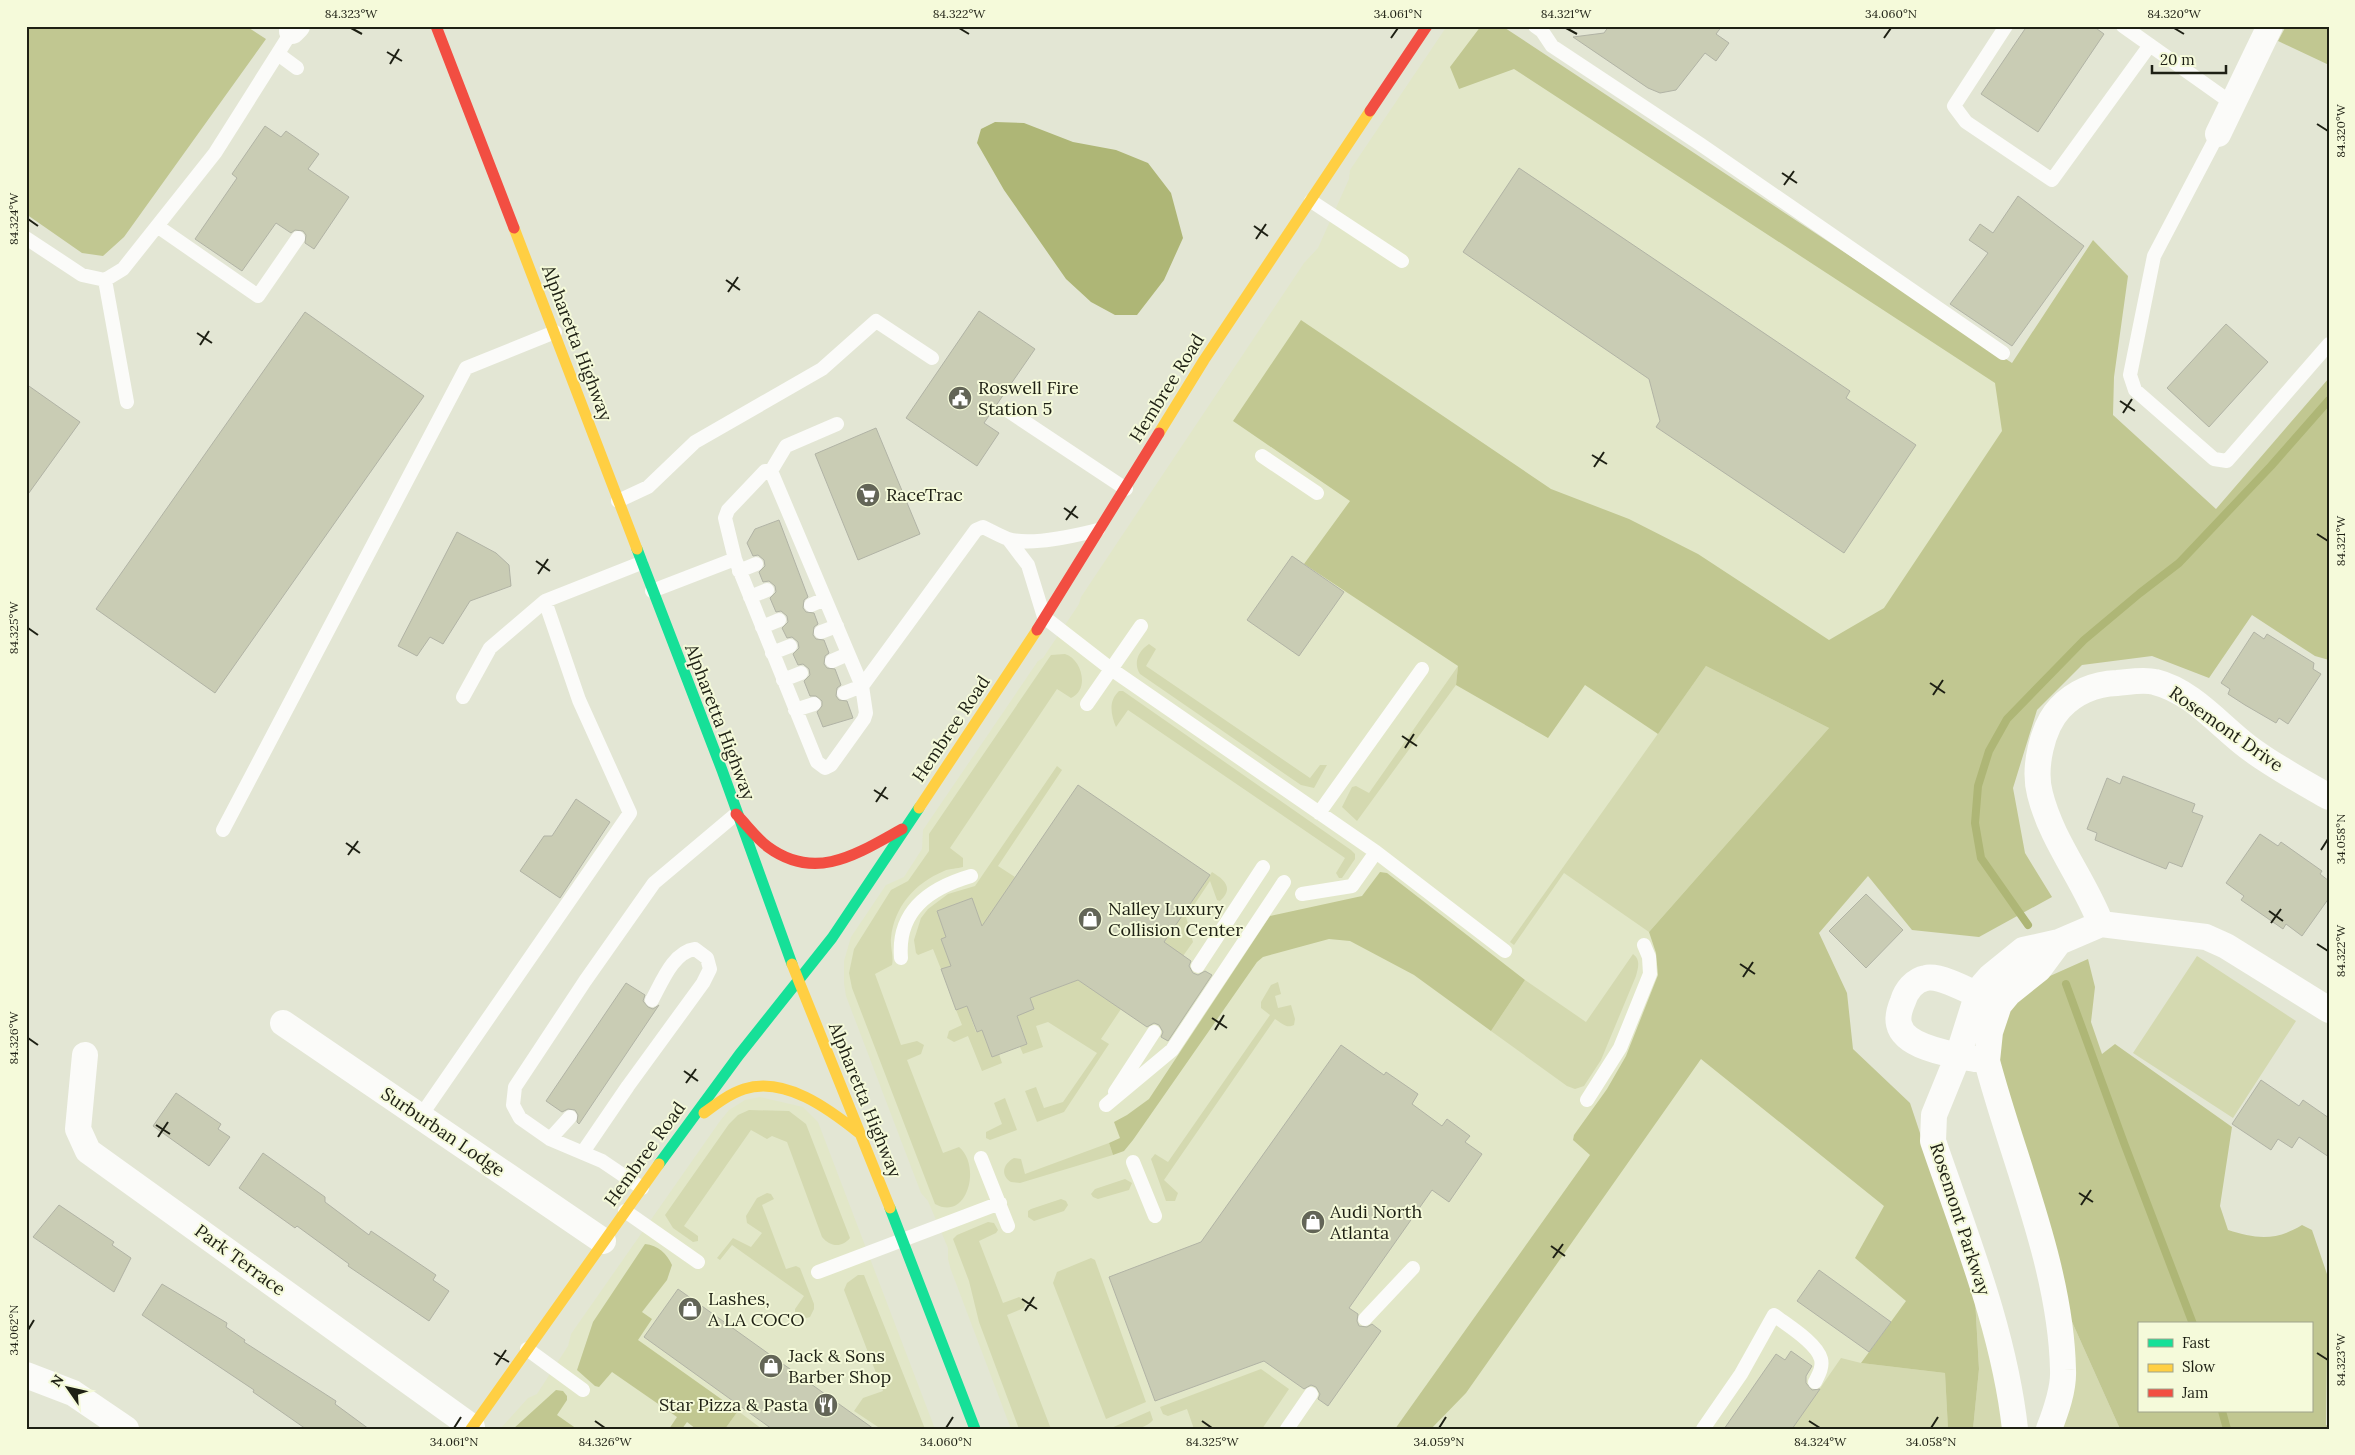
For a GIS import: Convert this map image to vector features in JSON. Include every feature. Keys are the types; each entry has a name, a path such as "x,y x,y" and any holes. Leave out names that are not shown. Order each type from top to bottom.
{"main road":[{"name":"Alpharetta Highway","path":"436,26 722,770 736,814 798,981 903,1240 975,1429"},
{"name":"Hembree Road","path":"472,1428 603,1241 739,1055 832,938 1016,663 1126,489 1204,360 1427,26"},
{"path":"736,814 768,847 794,863 816,866 838,861 905,827"},
{"path":"687,1127 718,1102 744,1089 762,1086 796,1091 809,1097 834,1112 859,1133"}],"street":[{"path":"2218,134 2270,26"},
{"name":"Rosemont Drive","path":"2100,924 2092,899 2063,853 2039,792 2039,766 2050,720 2061,707 2079,692 2100,684 2133,681 2155,682 2178,691 2248,747 2329,797"},
{"path":"2100,924 2206,937 2226,946 2329,1010"},
{"name":"Rosemont Parkway","path":"2015,1429 2011,1390 1985,1293 1933,1141 1934,1115 1958,1056 1988,1000 2008,993 2039,969 2059,942 2100,924"},
{"path":"1987,1061 1958,1056 1918,1044 1902,1033 1898,1022 1904,995 1912,985 1926,978 1936,978 1988,1000"},
{"name":"Rosemont Parkway","path":"1988,1000 1990,1032 1987,1061 2052,1279 2063,1372 2056,1412 2049,1429"},
{"name":"Surburban Lodge","path":"284,1023 603,1241"},
{"name":"Park Terrace","path":"85,1055 78,1129 88,1151 472,1428"},
{"path":"26,1375 73,1393 126,1429"}],"lane":[{"path":"1536,26 1542,31 1552,46 2003,353"},
{"path":"2006,26 1954,106 1966,122 2052,180 2150,45"},
{"path":"2123,26 2233,104"},
{"path":"26,238 82,275 105,280 123,269 215,153 294,28"},
{"path":"278,54 297,68"},
{"path":"2218,134 2154,256 2130,376 2135,390 2214,459 2227,461 2329,344"},
{"path":"1311,201 1402,261"},
{"path":"157,226 258,296 298,238"},
{"path":"105,280 127,402"},
{"path":"618,502 648,487 695,442 822,369 876,321 932,358"},
{"path":"222,830 466,368 555,332"},
{"path":"1007,410 1126,489"},
{"path":"771,471 765,471 728,510 725,518 737,565 772,653 817,762 825,768 831,765 864,719 866,713 862,686 813,570 796,546 771,471 786,446 837,424"},
{"path":"1262,456 1317,493"},
{"path":"844,693 862,686 976,530 983,527 1009,540 1041,541 1065,538 1101,529"},
{"path":"1009,540 1028,565 1044,617 1111,669 1376,852 1505,951"},
{"path":"463,697 490,648 545,601 641,563"},
{"path":"652,592 737,565 756,564"},
{"path":"800,575 813,570"},
{"path":"750,597 767,590"},
{"path":"811,605 825,599"},
{"path":"420,1116 630,813 580,700 545,601"},
{"path":"762,627 779,620"},
{"path":"821,632 837,626"},
{"path":"1087,704 1141,626"},
{"path":"772,653 790,646"},
{"path":"832,661 848,654"},
{"path":"1319,813 1422,669"},
{"path":"784,680 801,673"},
{"path":"795,710 814,704"},
{"path":"642,1188 602,1161 550,1139 520,1118 513,1105 515,1087 585,981 654,883 736,814"},
{"path":"1302,894 1352,886 1376,852"},
{"path":"1198,966 1263,867"},
{"path":"901,958 899,942 904,922 920,902 936,890 972,876"},
{"path":"1154,1032 1106,1105 1172,1050 1284,882"},
{"path":"1587,1100 1620,1048 1650,974 1649,957 1644,945"},
{"path":"583,1152 628,1086 703,983 710,969 707,958 695,949 687,950 677,958 652,1000"},
{"path":"550,1139 570,1117"},
{"path":"981,1158 1008,1226"},
{"path":"1133,1162 1154,1216"},
{"path":"818,1272 961,1216 1000,1203"},
{"path":"625,1211 698,1262"},
{"path":"1365,1319 1413,1268"},
{"path":"1703,1429 1741,1374 1774,1315 1814,1347 1821,1359 1821,1370 1815,1382"},
{"path":"527,1349 583,1390"},
{"path":"1288,1429 1311,1394"}],"shaded area":[{"path":"26,26 246,26 266,39 124,237 103,256 82,253 26,214"},
{"path":"1447,26 1477,26 2247,535 2035,643 1751,1014 1897,1131 1969,1429 1011,1429 951,1270 948,1248 928,1201 921,1193 846,996 844,961 851,937 886,885 904,877 922,849 923,830 1038,661 1043,658 1079,604 1081,597 1304,263 1318,248 1349,179 1350,170"},
{"path":"1481,26 1502,26 2012,363 2093,240 2128,276 2114,377 2113,415 2216,509 2329,378 2329,660 2315,656 2252,615 2209,678 2152,656 2082,665 2037,710 2013,788 2025,853 2052,897 1979,937 1912,930 1868,876 1819,933 1847,993 1853,1049 1910,1103 1975,1298 1979,1369 1973,1429 1948,1429 1945,1373 1861,1363 1906,1301 1855,1258 1884,1206 1701,1059 1466,1393 1431,1429 1395,1429 1590,1155 1573,1140 1574,1135 1607,1089 1626,1056 1658,975 1656,953 1649,932 1829,728 1706,666 1658,734 1585,685 1548,738 1456,685 1458,666 1304,564 1350,501 1233,421 1301,320 1551,489 1629,519 1698,554 1829,640 1884,608 2002,431 1995,383 1514,69 1459,89 1450,67"},
{"path":"2286,26 2329,26 2329,65 2278,41"},
{"path":"995,122 1024,123 1073,142 1116,150 1148,163 1171,193 1183,238 1164,280 1137,315 1115,315 1091,302 1066,279 1004,190 977,143 981,129"},
{"path":"1149,644 1156,649 1146,666 1310,778 1320,765 1327,765 1314,788 1301,785 1140,674 1137,666 1138,657"},
{"path":"1065,654 1076,662 1082,675 1082,682 1077,694 1071,698 1057,689 950,848 963,858 963,867 946,870 934,876 915,889 908,897 896,916 893,927 891,941 892,965 875,974 901,1045 917,1041 924,1045 921,1054 907,1060 943,1153 959,1147 966,1156 970,1178 968,1189 963,1199 955,1205 946,1207 935,1204 852,988 849,973 854,949 891,890 908,881 929,851 929,834 1051,655"},
{"path":"1458,666 1456,685 1357,821 1342,807 1352,787 1356,786 1369,793"},
{"path":"1706,666 1829,728 1649,932 1564,873 1514,945 1510,942"},
{"path":"1119,691 1123,691 1351,850 1355,854 1355,859 1342,878 1339,878 1336,873 1345,858 1128,710 1116,727 1112,704"},
{"path":"1057,766 1062,770 998,866 1015,877 1006,891 1025,904 982,926 972,898 937,911 946,937 941,939 951,966 941,969 933,949 918,955 914,940 921,918 928,909 948,894 975,886"},
{"path":"1212,872 1224,881 1227,888 1226,892 1220,901 1217,900 1210,881 1186,917 1193,942 1183,956 1164,942"},
{"path":"1380,872 1387,873 1525,980 1491,1031 1414,975 1350,941 1329,939 1263,957 1257,962 1133,1140 1124,1151 1113,1155 1109,1143 1120,1138 1114,1122 1149,1099 1270,916 1362,896"},
{"path":"1633,954 1638,961 1636,976 1601,1060 1584,1086 1575,1089 1567,1086 1491,1031 1525,980 1586,1022"},
{"path":"2197,956 2296,1021 2233,1118 2133,1053"},
{"path":"2088,959 2095,987 2091,1022 2102,1054 2115,1044 2232,1127 2220,1206 2228,1230 2257,1237 2266,1237 2283,1234 2302,1225 2312,1230 2328,1277 2326,1425 2329,1426 2329,1429 2120,1429 2064,1304 1997,1051 2003,1012 2032,984"},
{"path":"1078,980 1121,1009 1101,1039 1109,1044 1064,1112 1037,1122 1025,1091 1036,1087 1044,1108 1063,1102 1097,1053 1048,1022 1036,1026 1043,1047 1023,1054 1020,1047 1027,1043 1015,1010 1019,1014 1033,1009 1030,998"},
{"path":"1278,982 1281,994 1275,996 1278,1008 1291,1005 1295,1019 1294,1025 1286,1026 1275,1019 1164,1180 1178,1193 1175,1201 1166,1201 1151,1159 1155,1154 1168,1162 1270,1015 1261,1008 1261,1002 1271,985"},
{"path":"967,1006 976,1032 982,1030 992,1057 999,1054 1002,1063 982,1071 968,1036 954,1042 947,1038 949,1031 962,1025 956,1010"},
{"path":"760,1097 803,1107 818,1122 935,1429 500,1429 528,1398 537,1394 568,1346 571,1334 720,1121 729,1110 745,1100"},
{"path":"1005,1098 1017,1130 990,1140 986,1138 986,1132 1002,1124 994,1103"},
{"path":"749,1110 789,1111 806,1124 850,1238 847,1241 836,1245 829,1243 822,1237 787,1142 772,1136 767,1139 751,1130 684,1226 698,1236 698,1241 693,1242 673,1228 665,1215 729,1124 738,1115"},
{"path":"1109,1143 1113,1155 1020,1183 1011,1182 1004,1173 1007,1163 1014,1158 1021,1159 1025,1174"},
{"path":"1125,1179 1132,1183 1129,1190 1098,1199 1091,1194 1095,1189"},
{"path":"767,1193 771,1194 774,1199 762,1205 786,1269 796,1266 800,1268 814,1304 810,1317 803,1319 795,1313 795,1309 804,1296 732,1245 720,1260 717,1258 733,1238 751,1247 762,1233 747,1223 746,1216 757,1198"},
{"path":"1061,1199 1066,1201 1068,1205 1064,1211 1034,1221 1028,1217 1028,1211 1031,1209"},
{"path":"988,1222 994,1223 998,1230 996,1233 979,1241 1003,1303 1019,1297 1026,1301 1024,1308 1007,1315 1051,1429 1019,1429 979,1322 969,1281 953,1239 957,1235"},
{"path":"645,1244 654,1246 662,1251 672,1265 667,1280 642,1312 652,1319 638,1340 738,1411 725,1429 696,1429 687,1422 682,1429 669,1429 677,1417 612,1372 599,1387 595,1386 577,1370 593,1322"},
{"path":"1091,1258 1095,1260 1146,1402 1106,1419 1053,1283 1057,1272"},
{"path":"858,1275 864,1275 925,1429 881,1429 854,1411 863,1398 883,1391 844,1290 847,1283"},
{"path":"1975,1298 1994,1353 2004,1429 1973,1429 1979,1369"},
{"path":"2064,1304 2120,1429 2057,1429"},
{"path":"1841,1358 1861,1363 1945,1373 1948,1429 1792,1429"},
{"path":"1261,1369 1289,1389 1262,1429 1194,1429 1187,1409 1168,1416 1163,1414 1160,1407"},
{"path":"556,1390 563,1391 567,1396 567,1400 557,1415 577,1429 513,1429"},
{"path":"738,1411 762,1429 725,1429"},
{"path":"1150,1411 1153,1420 1149,1424 1132,1429 1109,1429"}],"building":[{"path":"1609,26 1722,26 1716,34 1729,43 1716,61 1705,53 1676,90 1660,93 1648,88 1573,37 1604,33"},
{"path":"2027,26 2093,26 2104,34 2038,132 1981,94"},
{"path":"265,126 281,137 286,131 319,154 308,169 349,197 314,249 305,243 306,235 303,231 295,230 291,233 276,223 242,271 195,239 237,178 232,174"},
{"path":"1519,168 1850,391 1846,398 1916,445 1844,553 1656,427 1660,421 1649,379 1463,252"},
{"path":"2018,196 2084,246 2012,346 1950,304 1988,253 1969,240 1980,224 1993,233"},
{"name":"Roswell Fire Station 5","path":"979,311 1035,349 984,423 999,433 977,466 906,418"},
{"path":"305,312 424,396 215,693 96,609"},
{"path":"2226,324 2268,362 2209,427 2167,388"},
{"path":"26,384 80,422 26,497"},
{"path":"876,428 920,534 858,560 815,454"},
{"path":"779,520 808,597 804,600 803,608 806,612 814,613 818,624 814,627 813,635 816,639 824,640 829,653 825,656 824,664 827,668 835,669 841,685 837,688 836,696 839,700 847,701 853,718 823,727 817,712 822,706 822,701 816,696 810,696 804,681 810,675 809,669 803,664 798,665 793,654 799,648 798,642 792,637 787,638 782,628 788,622 787,616 781,611 776,612 770,598 776,592 775,586 769,581 763,582 759,572 765,566 764,560 758,555 753,556 747,543 755,529"},
{"path":"457,532 496,553 509,565 511,586 470,601 443,644 430,637 417,656 398,646"},
{"path":"1292,556 1344,592 1299,656 1247,620"},
{"path":"2254,632 2264,639 2267,634 2314,663 2313,669 2321,674 2288,724 2279,718 2276,723 2245,705 2228,694 2230,689 2221,683"},
{"path":"2123,776 2195,804 2192,812 2203,816 2182,867 2169,862 2166,869 2095,840 2097,833 2087,829 2107,778 2120,784"},
{"name":"Nalley Luxury Collision Center","path":"1078,785 1210,875 1164,942 1191,961 1189,966 1193,973 1198,975 1205,971 1212,975 1168,1041 1161,1037 1163,1032 1159,1025 1154,1023 1147,1027 1078,980 1030,998 1034,1009 1017,1016 1027,1044 992,1057 982,1030 977,1032 967,1006 956,1010 941,969 951,966 941,939 946,937 937,911 972,898 982,926"},
{"path":"576,799 610,822 560,898 520,871 544,836 552,836"},
{"path":"2260,834 2278,846 2281,842 2322,871 2320,874 2329,881 2329,898 2302,936 2286,924 2283,929 2241,900 2244,896 2226,883"},
{"path":"1866,894 1903,930 1866,968 1829,931"},
{"path":"626,983 645,995 643,1001 648,1007 653,1009 659,1005 579,1124 577,1122 578,1115 575,1110 568,1109 562,1112 546,1101"},
{"name":"Audi North Atlanta","path":"1341,1045 1384,1075 1386,1072 1418,1094 1412,1104 1442,1126 1447,1119 1470,1136 1465,1142 1482,1154 1449,1202 1432,1190 1349,1308 1358,1314 1357,1321 1359,1326 1367,1327 1372,1324 1381,1331 1328,1406 1318,1399 1320,1394 1316,1387 1311,1385 1304,1389 1264,1361 1155,1401 1109,1277 1201,1242"},
{"path":"2261,1080 2299,1106 2303,1100 2329,1118 2329,1157 2299,1137 2292,1148 2278,1139 2271,1150 2232,1124"},
{"path":"176,1093 221,1124 218,1129 230,1137 209,1166 153,1126"},
{"path":"263,1153 325,1197 325,1202 369,1235 371,1231 436,1275 433,1280 449,1291 429,1321 348,1266 349,1264 297,1226 295,1228 239,1188"},
{"path":"59,1205 114,1242 112,1245 131,1258 114,1292 33,1237"},
{"path":"1819,1270 1891,1322 1869,1352 1797,1301"},
{"path":"162,1284 227,1323 226,1327 245,1340 244,1342 336,1401 335,1404 369,1429 306,1429 253,1392 254,1390 142,1315"},
{"path":"678,1289 874,1429 772,1429 644,1337"},
{"path":"1791,1351 1812,1366 1806,1376 1806,1383 1812,1390 1820,1389 1792,1429 1724,1429 1776,1354 1785,1360"}],"waterway":[{"path":"2028,925 1981,858 1975,823 1978,786 1989,751 2007,719 2084,640 2179,563 2271,466 2329,400"},
{"path":"2066,984 2192,1322"},
{"path":"2222,1412 2227,1429"}],"traffic: fast":[{"path":"637,549 722,770 792,964"},
{"path":"659,1164 739,1055 832,938 919,808"},
{"path":"890,1208 975,1429"}],"traffic: slow":[{"path":"1159,433 1204,360 1370,111"},
{"path":"514,228 637,549"},
{"path":"919,808 1037,630"},
{"path":"792,964 890,1208"},
{"path":"704,1113 738,1091 759,1086 775,1087 806,1097 834,1114 859,1133"},
{"path":"471,1429 659,1164"}],"traffic: jam":[{"path":"436,26 514,228"},
{"path":"1370,111 1427,26"},
{"path":"1037,630 1159,433"},
{"path":"736,814 768,847 786,857 803,862 820,863 852,855 902,829"}],"place":[{"name":"Roswell Fire Station 5","path":"960,398"},
{"name":"RaceTrac","path":"868,495"},
{"name":"Nalley Luxury Collision Center","path":"1090,919"},
{"name":"Audi North Atlanta","path":"1313,1222"},
{"name":"Lashes, A LA COCO","path":"690,1309"},
{"name":"Jack & Sons Barber Shop","path":"771,1366"},
{"name":"Star Pizza & Pasta","path":"826,1405"}]}
